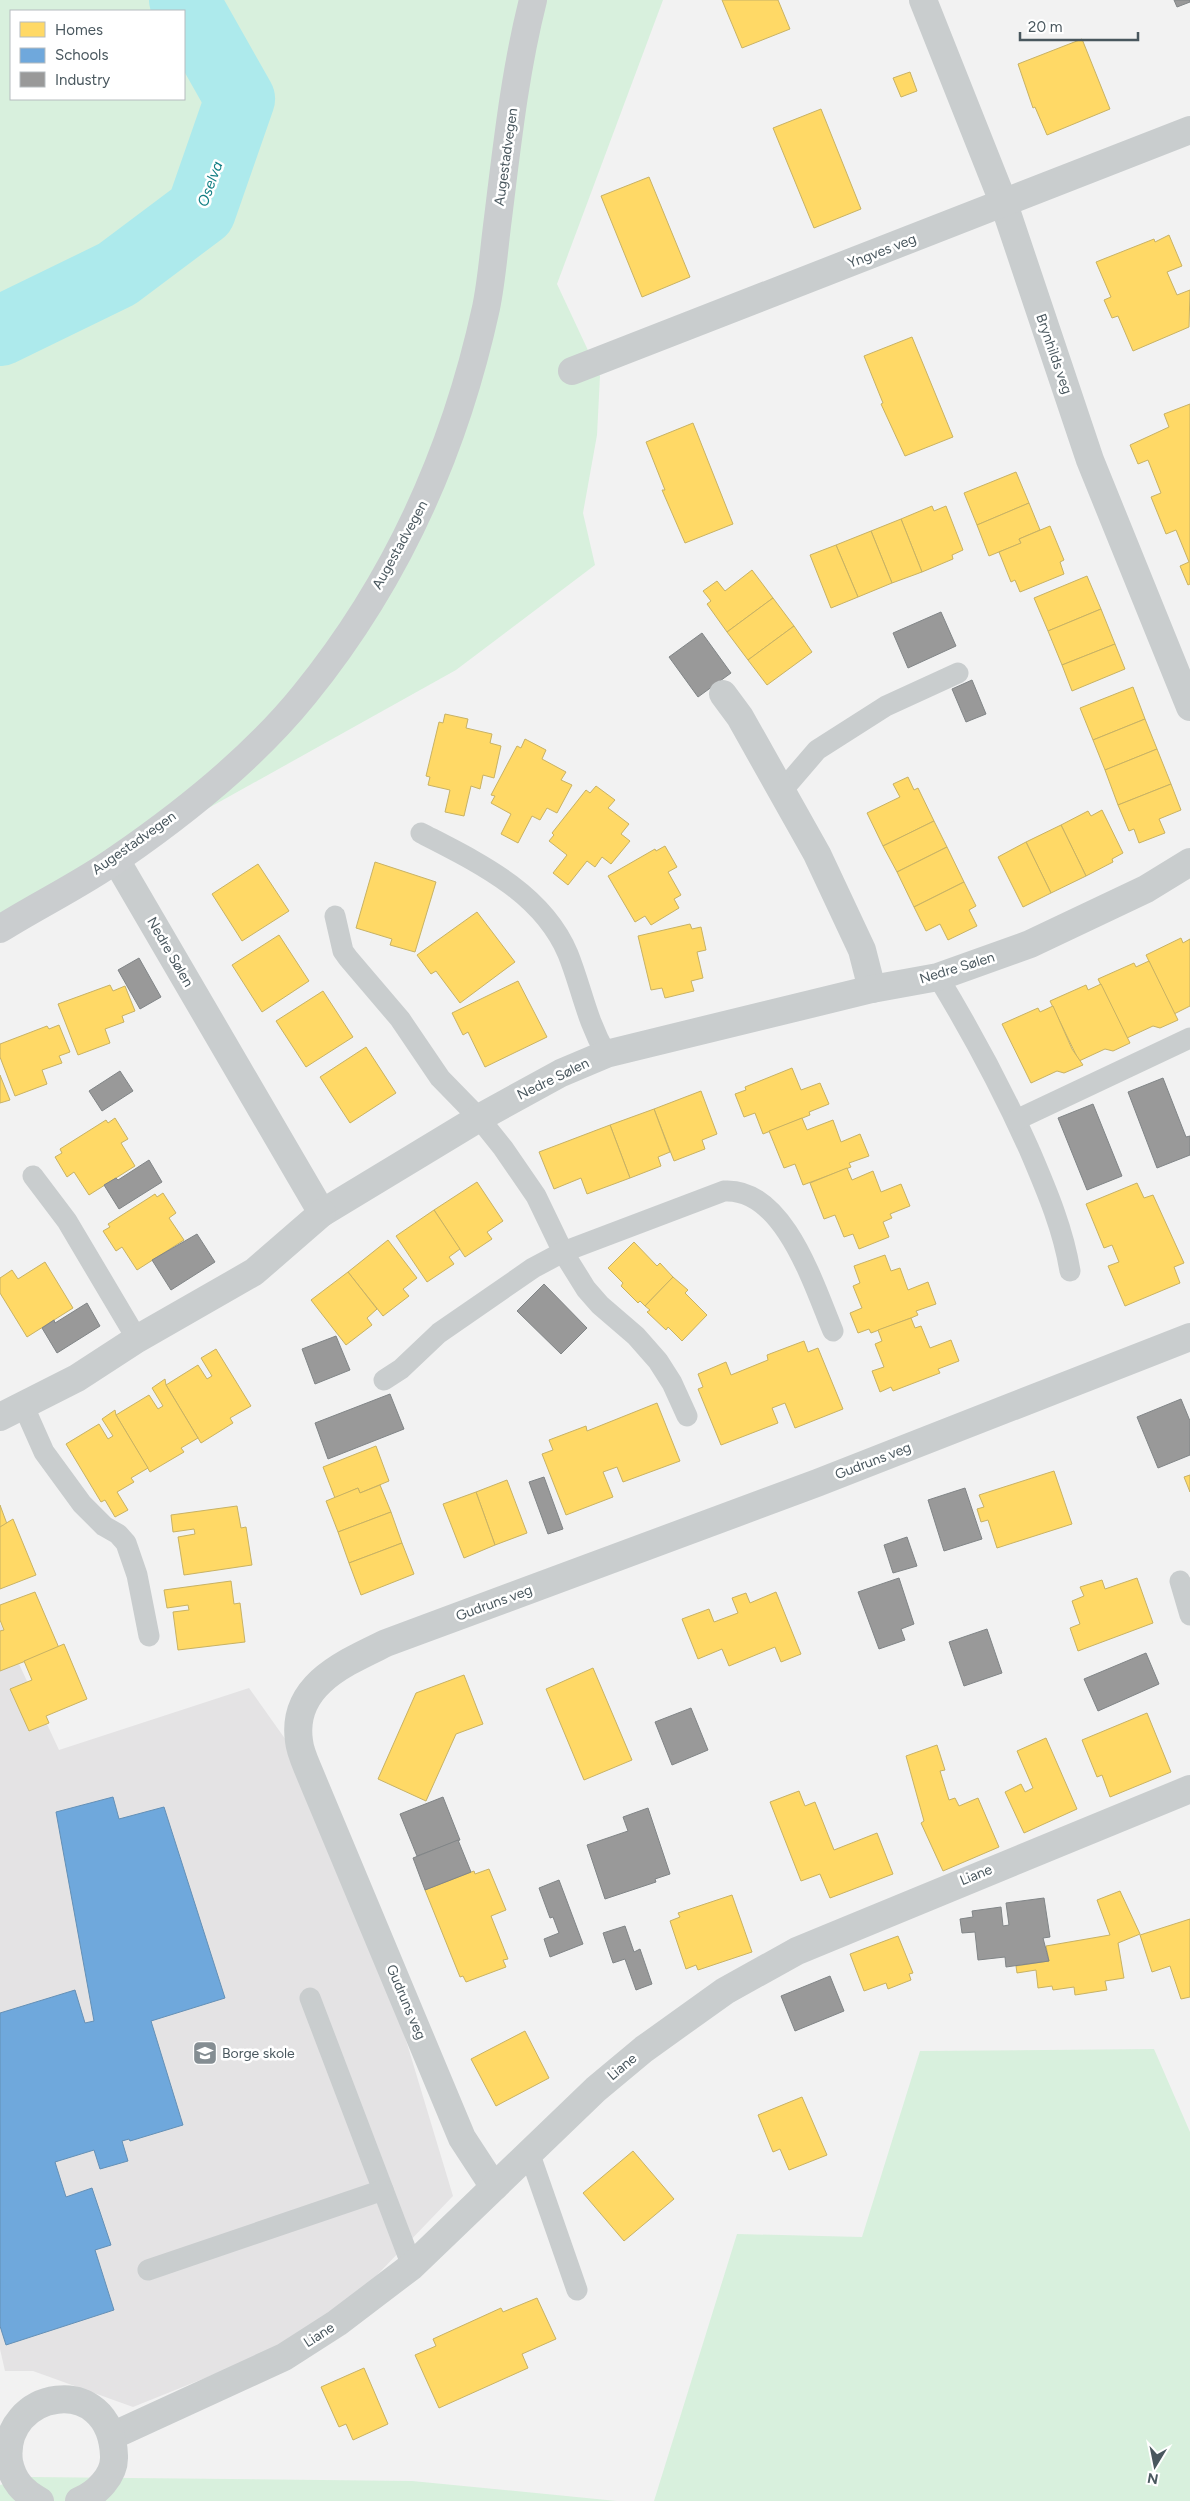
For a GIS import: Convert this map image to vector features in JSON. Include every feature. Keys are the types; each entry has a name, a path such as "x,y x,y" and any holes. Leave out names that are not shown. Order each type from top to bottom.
{"main road":[{"name":"Augestadvegen","path":"0,929 116,860 223,776 270,733 303,696 335,654 409,535 431,488 449,439 468,381 487,305 517,78 533,0"}],"street":[{"name":"Brynhilds veg","path":"923,0 1004,204 1090,460 1190,707"},
{"name":"Yngves veg","path":"572,371 1190,130"},
{"path":"723,694 740,717 817,854 862,950 872,989"},
{"name":"Nedre Sølen","path":"116,860 322,1213 479,1118 561,1073 606,1054 872,989 938,977 1030,944 1146,889 1190,862"},
{"path":"12,1412 77,1378 137,1339 254,1272 322,1213"},
{"name":"Gudruns veg","path":"494,2187 462,2138 310,1774 299,1741 300,1715 308,1694 323,1678 344,1663 386,1643 817,1483 1190,1337"},
{"name":"Liane","path":"112,2436 284,2357 338,2323 412,2266 530,2155 596,2089 644,2048 732,1986 805,1947 1190,1788"},
{"path":"40,2501 26,2494 6,2478 4,2442 12,2427 29,2407 53,2398 78,2400 100,2414 112,2436 114,2459 106,2481 90,2496 79,2501"}],"lane":[{"path":"781,792 817,750 886,706 958,673"},
{"path":"421,833 508,881 531,902 556,932 568,954 592,1029 606,1054"},
{"path":"335,916 343,951 400,1019 440,1078 479,1118 536,1196 563,1252 586,1289 600,1305 636,1336 658,1361 672,1383 687,1416"},
{"path":"938,977 970,1030 1016,1120 1050,1196 1066,1250 1070,1271"},
{"path":"1016,1120 1190,1038"},
{"path":"34,1176 67,1221 137,1339"},
{"path":"384,1380 401,1369 439,1333 480,1303 563,1252 724,1191 735,1190 749,1194 764,1204 780,1222 794,1244 833,1331"},
{"path":"12,1412 82,1504 104,1526 118,1534 126,1543 138,1575 149,1636"},
{"path":"1180,1581 1190,1615"},
{"path":"310,1998 412,2266"},
{"path":"530,2155 577,2290"},
{"path":"148,2270 383,2190"}],"shaded area":[{"name":"Borge skole","path":"0,1623 59,1750 249,1688 310,1774 367,1911 453,2196 356,2297 267,2353 133,2407 33,2371 5,2371 0,2349"}],"green space":[{"path":"0,0 663,0 557,284 600,376 597,435 583,513 595,565 456,670 33,906 0,928"},
{"path":"1154,2049 1190,2132 1190,2501 654,2501 737,2234 862,2237 920,2051"},
{"path":"32,2477 412,2481 617,2501 0,2501 0,2485"}],"building: Homes":[{"path":"722,0 778,0 790,29 742,48"},
{"path":"1082,39 1110,109 1047,135 1035,107 1033,108 1018,64"},
{"path":"910,72 917,91 901,97 893,78"},
{"path":"821,109 861,209 814,228 773,128"},
{"path":"649,177 690,277 642,297 601,196"},
{"path":"1169,235 1182,266 1167,272 1177,295 1190,290 1189,327 1133,351 1118,316 1112,318 1104,300 1111,297 1096,262 1154,239 1155,242"},
{"path":"912,337 953,437 905,456 881,404 883,403 864,356"},
{"path":"1190,404 1190,584 1188,585 1180,566 1189,562 1176,530 1166,534 1151,497 1161,493 1148,460 1138,464 1130,445 1169,427 1164,414"},
{"path":"693,423 733,524 685,543 662,490 665,490 646,442"},
{"path":"1016,472 1029,503 977,525 964,493"},
{"path":"1029,503 1040,530 1019,539 1021,543 989,556 977,525"},
{"path":"932,506 934,511 946,506 963,550 952,555 953,559 922,572 901,519"},
{"path":"901,519 922,572 892,583 871,531"},
{"path":"1050,526 1064,560 1060,562 1064,574 1020,592 1015,580 1011,582 999,552 1021,543 1019,539"},
{"path":"871,531 892,583 858,597 836,545"},
{"path":"836,545 858,597 831,608 810,555"},
{"path":"752,570 773,598 727,632 707,604 711,601 703,591 717,581 725,591"},
{"path":"1087,576 1101,609 1048,631 1034,598"},
{"path":"773,598 794,626 748,660 727,632"},
{"path":"1101,609 1115,644 1062,665 1048,631"},
{"path":"794,626 812,652 767,685 748,660"},
{"path":"1115,644 1125,669 1072,691 1062,665"},
{"path":"1133,687 1145,719 1093,740 1080,708"},
{"path":"445,714 468,719 466,728 492,734 490,743 501,746 494,778 483,775 480,789 471,786 464,816 445,812 450,790 428,785 430,777 426,776 439,722 443,723"},
{"path":"1145,719 1157,749 1105,770 1093,740"},
{"path":"525,739 546,750 542,759 566,772 561,780 572,785 557,813 547,808 540,820 532,816 518,843 501,834 511,814 491,803 495,796 491,795 517,746 521,748"},
{"path":"1157,749 1171,784 1118,805 1105,770"},
{"path":"908,777 914,790 918,788 934,821 883,846 867,813 900,797 893,784"},
{"path":"1171,784 1181,810 1159,819 1165,833 1139,843 1134,829 1129,831 1118,805"},
{"path":"596,786 615,800 608,808 629,824 621,834 630,841 611,864 602,857 595,867 587,861 568,885 553,873 567,855 549,841 554,835 552,833 586,790 590,793"},
{"path":"1102,810 1123,853 1112,859 1113,862 1086,876 1061,825 1088,811 1091,816"},
{"path":"934,821 947,847 897,872 883,846"},
{"path":"1061,825 1086,876 1051,893 1026,842"},
{"path":"1026,842 1051,893 1023,907 998,857"},
{"path":"665,846 677,867 668,872 681,895 674,899 679,908 651,925 645,916 635,922 608,876 655,849 656,851"},
{"path":"947,847 964,882 914,907 897,872"},
{"path":"375,862 436,882 415,952 390,945 392,939 356,928"},
{"path":"258,864 289,911 242,941 212,894"},
{"path":"964,882 976,906 969,910 977,926 948,940 940,924 926,931 914,907"},
{"path":"477,912 515,962 460,1003 436,971 431,974 417,955"},
{"path":"690,924 692,929 701,927 706,950 697,952 703,978 691,981 694,991 665,998 662,988 651,990 638,936"},
{"path":"279,935 309,981 262,1012 232,965"},
{"path":"1181,938 1183,943 1190,939 1190,1006 1174,1014 1146,955"},
{"path":"1149,961 1178,1020 1160,1028 1153,1026 1127,1038 1098,979 1134,963 1136,967"},
{"path":"518,981 547,1037 485,1067 468,1032 463,1035 452,1013"},
{"path":"1101,984 1130,1043 1113,1051 1105,1049 1079,1061 1050,1001 1086,985 1088,990"},
{"path":"110,985 113,991 125,986 135,1011 122,1016 124,1022 105,1029 110,1043 78,1055 58,1004"},
{"path":"323,991 353,1037 306,1067 276,1021"},
{"path":"1053,1006 1072,1049 1083,1065 1064,1073 1057,1071 1031,1083 1002,1024 1038,1008 1040,1012"},
{"path":"59,1025 70,1052 59,1056 62,1063 42,1070 47,1084 15,1096 0,1057 0,1044 47,1026 49,1029"},
{"path":"366,1047 396,1093 350,1123 320,1077"},
{"path":"792,1068 801,1090 820,1083 829,1104 809,1112 810,1115 763,1134 755,1113 744,1117 735,1094 746,1090 745,1087"},
{"path":"0,1075 10,1100 0,1103"},
{"path":"701,1091 717,1134 702,1140 705,1149 674,1161 654,1109"},
{"path":"654,1109 670,1152 658,1157 661,1166 630,1178 610,1125"},
{"path":"115,1118 128,1139 121,1143 135,1166 89,1195 74,1172 67,1177 55,1157 62,1153 60,1149 106,1120 108,1123"},
{"path":"802,1118 807,1130 833,1120 841,1142 860,1134 869,1156 849,1163 851,1167 803,1185 795,1164 784,1168 769,1131"},
{"path":"610,1125 630,1178 587,1194 581,1178 554,1189 539,1152"},
{"path":"847,1168 852,1180 873,1171 881,1192 901,1184 910,1206 890,1214 892,1218 883,1222 889,1237 859,1249 853,1234 844,1237 835,1215 824,1219 810,1183"},
{"path":"477,1182 503,1221 487,1232 492,1239 465,1257 434,1210"},
{"path":"1137,1183 1144,1198 1153,1195 1184,1263 1174,1267 1180,1283 1125,1306 1108,1266 1119,1262 1112,1245 1104,1248 1086,1204"},
{"path":"163,1193 176,1213 169,1218 184,1240 137,1270 122,1247 116,1251 103,1231 110,1227 108,1224 155,1194 157,1197"},
{"path":"434,1210 460,1249 449,1257 454,1264 427,1282 396,1236"},
{"path":"388,1240 417,1278 403,1289 409,1296 383,1316 348,1272"},
{"path":"634,1242 657,1266 660,1263 673,1277 645,1306 640,1301 638,1303 621,1286 623,1283 608,1268"},
{"path":"885,1255 891,1271 900,1268 908,1290 928,1282 936,1304 916,1311 918,1315 871,1333 869,1329 858,1333 850,1313 862,1308 853,1286 860,1283 854,1266"},
{"path":"45,1262 73,1308 27,1337 0,1293 0,1278 12,1270 18,1279"},
{"path":"348,1272 377,1309 367,1318 372,1325 346,1345 311,1300"},
{"path":"673,1277 688,1290 685,1293 707,1315 682,1341 668,1327 666,1330 647,1312 650,1310 645,1306"},
{"path":"911,1318 915,1328 921,1326 930,1348 951,1340 959,1361 938,1369 940,1373 893,1391 891,1387 880,1392 872,1371 884,1367 875,1344 882,1341 878,1330"},
{"path":"804,1341 808,1352 818,1348 843,1409 795,1428 785,1403 772,1408 778,1423 721,1445 698,1389 703,1387 698,1374 726,1362 731,1375 768,1360 767,1355"},
{"path":"216,1349 251,1406 230,1418 233,1423 201,1443 166,1385 198,1365 207,1379 212,1376 201,1358"},
{"path":"165,1379 166,1385 198,1438 181,1448 184,1452 150,1472 116,1415 149,1395 158,1409 163,1406 152,1388"},
{"path":"657,1403 680,1461 623,1482 617,1467 603,1472 613,1497 566,1515 542,1454 553,1450 549,1440 586,1426 587,1431"},
{"path":"115,1410 116,1415 148,1468 131,1478 134,1482 117,1492 128,1510 115,1517 105,1500 101,1502 66,1444 99,1424 108,1439 113,1436 102,1419"},
{"path":"376,1446 389,1481 360,1493 358,1488 335,1498 323,1467"},
{"path":"1054,1471 1072,1524 997,1548 988,1520 981,1522 977,1509 984,1507 979,1495"},
{"path":"1190,1475 1190,1492 1184,1477"},
{"path":"507,1480 527,1533 495,1545 476,1492"},
{"path":"380,1485 391,1512 338,1532 326,1501 358,1488 360,1493"},
{"path":"476,1492 495,1545 464,1558 443,1504"},
{"path":"0,1505 7,1524 0,1527"},
{"path":"237,1506 241,1528 246,1527 252,1565 184,1575 178,1537 195,1534 194,1529 173,1532 171,1515"},
{"path":"391,1512 402,1543 349,1563 338,1532"},
{"path":"13,1519 36,1575 0,1589 0,1527"},
{"path":"402,1543 414,1574 361,1595 349,1563"},
{"path":"1137,1578 1153,1623 1078,1651 1070,1628 1080,1624 1072,1601 1084,1596 1080,1587 1102,1580 1105,1589"},
{"path":"231,1581 234,1604 240,1603 245,1642 178,1650 173,1612 189,1610 188,1605 167,1608 164,1590"},
{"path":"35,1592 59,1648 0,1671 0,1631 4,1630 0,1620 0,1605"},
{"path":"776,1592 801,1654 781,1662 775,1647 729,1666 722,1649 698,1659 682,1619 709,1609 714,1622 738,1613 732,1598 746,1593 750,1603"},
{"path":"64,1644 87,1699 46,1716 49,1723 29,1731 10,1689 32,1680 24,1661"},
{"path":"593,1668 632,1760 584,1780 546,1689"},
{"path":"464,1675 483,1724 456,1734 426,1801 378,1779 416,1693"},
{"path":"1147,1713 1171,1772 1110,1797 1102,1775 1097,1777 1082,1740"},
{"path":"1046,1738 1077,1809 1024,1833 1005,1792 1021,1784 1025,1792 1033,1788 1017,1751"},
{"path":"937,1745 945,1770 940,1771 949,1800 955,1798 959,1806 978,1798 999,1847 943,1871 921,1823 924,1821 906,1756"},
{"path":"799,1791 805,1806 815,1802 834,1850 877,1833 893,1874 830,1898 820,1874 801,1881 770,1802"},
{"path":"489,1869 506,1910 491,1916 508,1959 503,1960 506,1967 466,1982 463,1976 460,1977 425,1890 474,1871 475,1874"},
{"path":"1120,1891 1140,1934 1118,1943 1124,1978 1105,1981 1107,1990 1075,1995 1074,1987 1053,1990 1052,1986 1038,1988 1036,1970 1017,1973 1016,1966 1049,1961 1046,1946 1110,1935 1097,1900"},
{"path":"732,1895 752,1952 698,1970 696,1965 686,1969 670,1921 680,1917 678,1913"},
{"path":"1190,1919 1190,1997 1181,1999 1170,1966 1152,1972 1140,1935"},
{"path":"898,1936 913,1973 909,1974 911,1980 888,1989 886,1983 864,1991 850,1954"},
{"path":"525,2031 549,2078 496,2106 471,2059"},
{"path":"802,2097 827,2155 789,2170 780,2149 773,2152 758,2115"},
{"path":"633,2151 674,2199 624,2241 583,2193"},
{"path":"537,2298 556,2339 522,2354 528,2368 439,2408 415,2355 436,2346 433,2339 501,2308 503,2312"},
{"path":"364,2368 388,2424 353,2440 346,2424 339,2427 321,2387"}],"building: Schools":[{"path":"113,1797 119,1819 164,1807 225,1998 151,2021 183,2125 130,2141 129,2139 122,2141 128,2161 100,2169 94,2150 55,2162 66,2197 92,2188 111,2245 95,2250 114,2310 6,2345 0,2326 0,2013 75,1990 85,2023 94,2021 56,1812"}],"building: Industry":[{"path":"1174,0 1190,0 1190,2 1177,7"},
{"path":"941,612 956,646 908,668 893,633"},
{"path":"702,633 731,673 698,697 669,657"},
{"path":"972,680 986,714 966,722 952,689"},
{"path":"139,958 161,997 140,1009 118,970"},
{"path":"120,1071 133,1091 102,1111 89,1091"},
{"path":"1163,1078 1186,1137 1190,1136 1190,1155 1157,1168 1128,1092"},
{"path":"1093,1104 1122,1176 1087,1190 1058,1118"},
{"path":"149,1160 162,1182 119,1209 104,1185 116,1178 118,1180"},
{"path":"197,1234 215,1262 171,1290 152,1260"},
{"path":"544,1284 587,1328 561,1354 517,1311"},
{"path":"87,1303 100,1326 57,1353 42,1328 54,1320 55,1323"},
{"path":"336,1336 350,1370 315,1384 302,1349"},
{"path":"390,1394 404,1429 328,1459 315,1423"},
{"path":"1181,1399 1190,1421 1190,1455 1158,1468 1137,1417"},
{"path":"544,1477 563,1529 548,1534 529,1482"},
{"path":"965,1488 982,1539 944,1551 928,1500"},
{"path":"907,1537 917,1566 893,1573 884,1545"},
{"path":"899,1578 914,1624 901,1629 905,1640 879,1649 858,1592"},
{"path":"987,1629 1002,1673 964,1686 949,1642"},
{"path":"1146,1653 1159,1684 1098,1711 1084,1679"},
{"path":"691,1708 708,1750 672,1765 655,1722"},
{"path":"443,1797 460,1840 417,1856 400,1814"},
{"path":"648,1808 670,1874 655,1879 656,1882 605,1899 587,1845 628,1831 623,1817"},
{"path":"458,1840 471,1872 425,1890 413,1858"},
{"path":"559,1880 583,1944 550,1957 544,1939 559,1933 553,1917 550,1918 539,1888"},
{"path":"1044,1898 1050,1937 1043,1938 1049,1961 1006,1967 1005,1957 978,1960 975,1932 962,1933 960,1919 973,1917 972,1911 1001,1907 1003,1926 1009,1925 1006,1903"},
{"path":"625,1926 634,1952 640,1949 652,1984 636,1990 625,1959 613,1963 603,1933"},
{"path":"830,1976 844,2011 795,2031 781,1996"}],"waterway":[{"name":"Oselva","path":"0,331 117,274 201,211 240,99 184,0"}],"place":[{"name":"Borge skole","path":"205,2053"}]}
